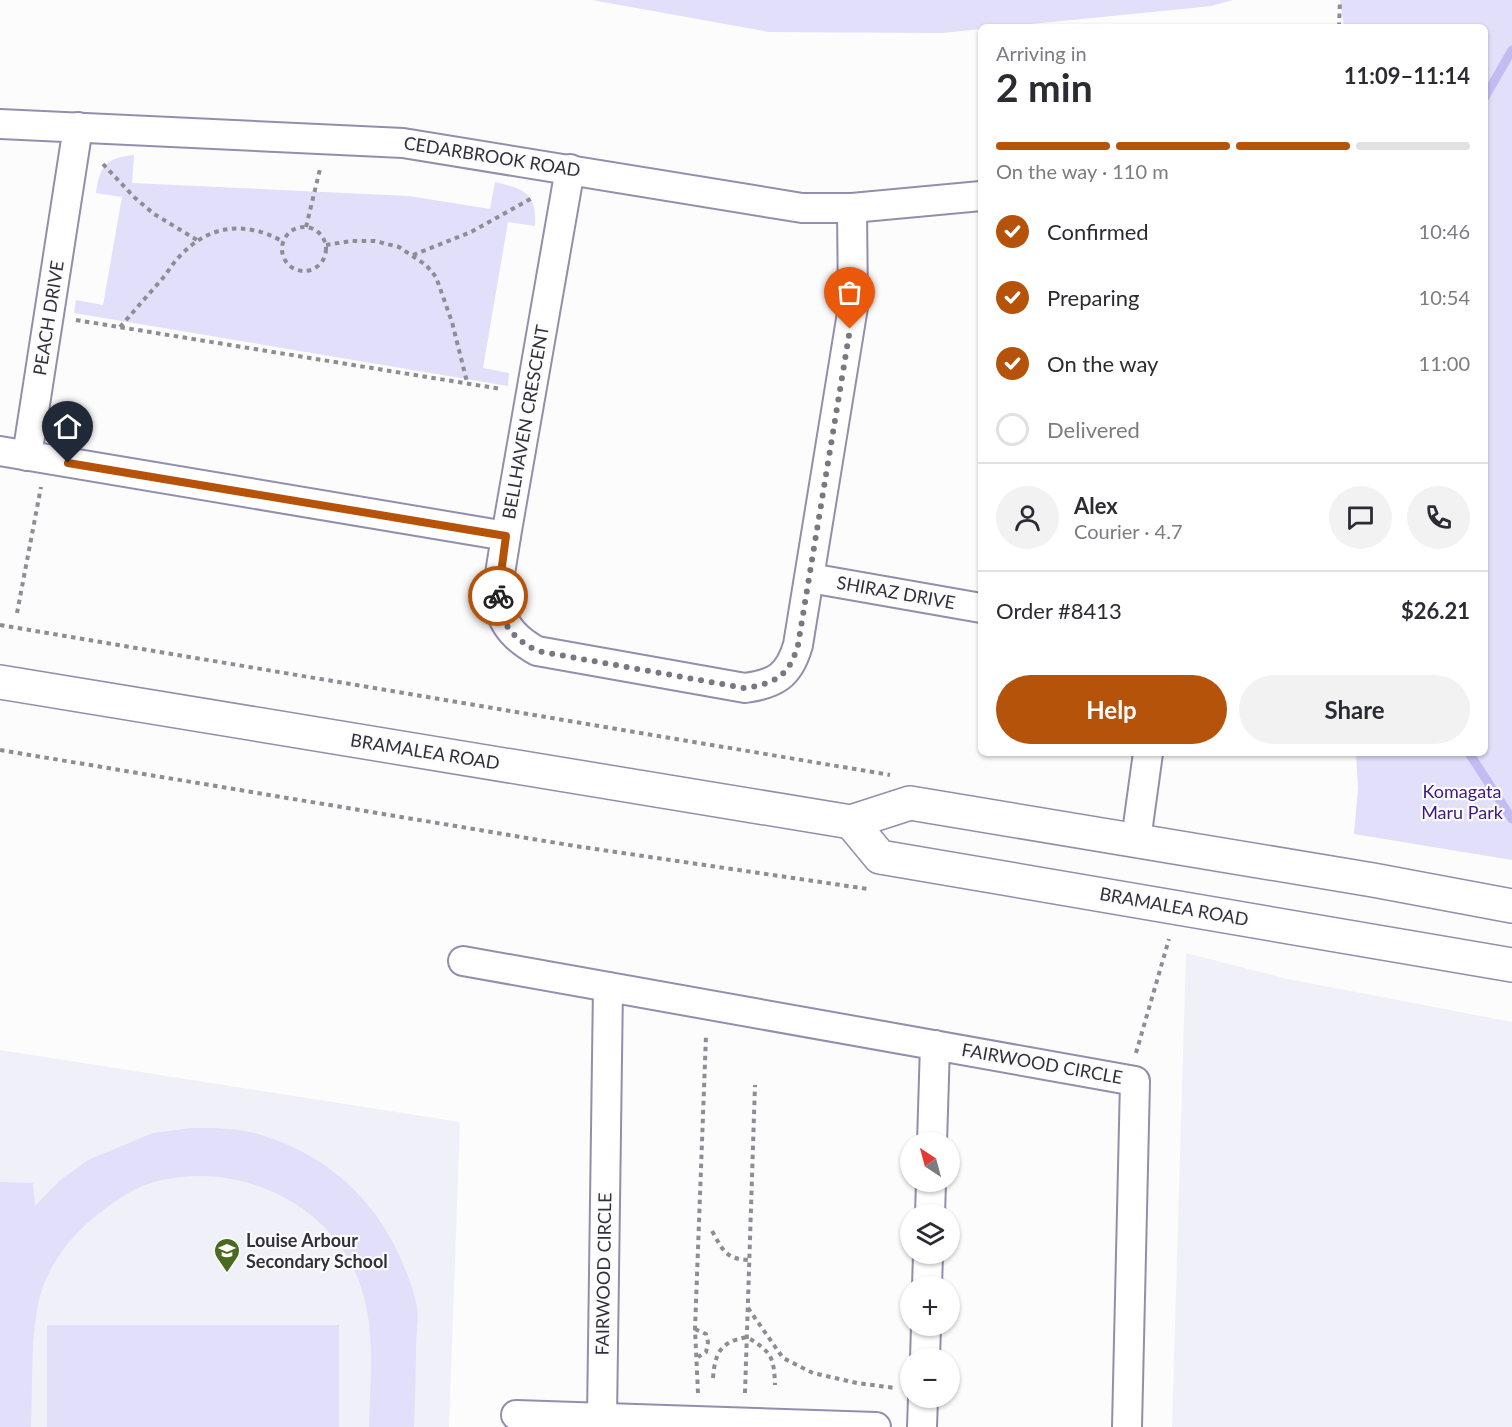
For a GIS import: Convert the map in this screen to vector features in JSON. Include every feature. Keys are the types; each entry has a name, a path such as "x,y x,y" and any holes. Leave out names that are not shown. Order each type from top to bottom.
{"main road":[{"name":"BRAMALEA ROAD","path":"0,682 851,822 910,803 1512,906"},
{"name":"BRAMALEA ROAD","path":"851,822 880,857 1512,965"}],"street":[{"name":"CEDARBROOK ROAD","path":"0,124 403,142 802,208 852,208 978,196"},
{"name":"PEACH DRIVE","path":"23,462 78,128"},
{"name":"BELLHAVEN CRESCENT","path":"570,169 506,536 498,594 500,612 508,629 521,642 537,651 744,688 762,686 776,680 786,672 794,660 798,645 853,307 852,208"},
{"path":"23,462 506,536"},
{"name":"SHIRAZ DRIVE","path":"810,579 978,607"},
{"path":"1136,840 1148,756"},
{"name":"FAIRWOOD CIRCLE","path":"463,961 1135,1081 1128,1427"},
{"name":"FAIRWOOD CIRCLE","path":"602,1418 608,987"},
{"path":"932,1132 935,1045"},
{"path":"916,1408 922,1427"},
{"path":"516,1415 876,1427"}],"path":[{"path":"1339,24 1340,0"},
{"path":"306,227 322,161"},
{"path":"102,163 134,197 154,214 197,240"},
{"path":"412,255 471,232 534,197"},
{"path":"119,327 164,277 178,257 197,240 236,227 253,228 282,241"},
{"path":"306,227 319,233 326,245 326,252 320,265 314,269 299,271 285,262 282,256 282,241 292,230 306,227"},
{"path":"326,245 351,241 375,241 399,247 426,265 436,277 452,322 467,382"},
{"path":"70,319 510,390"},
{"path":"17,613 23,462"},
{"path":"0,625 894,776"},
{"path":"0,750 575,846 870,889"},
{"path":"1128,1080 1170,933"},
{"path":"698,1422 698,1357 695,1329 707,1004"},
{"path":"744,1423 755,1085"},
{"path":"712,1231 723,1252 735,1259 749,1260"},
{"path":"748,1308 783,1358 813,1374 900,1391"},
{"path":"695,1329 706,1334 708,1342 706,1352 698,1357"},
{"path":"713,1378 714,1360 723,1346 734,1339 747,1337 764,1348 774,1363 775,1385"}],"shaded area":[{"path":"1186,953 1288,979 1512,1022 1512,1427 1172,1427"},
{"name":"Louise Arbour Secondary School","path":"0,1050 460,1122 449,1427 0,1427"}],"green space":[{"path":"592,0 1233,0 1211,6 1030,24 978,24 978,29 943,33 769,32"},
{"name":"Komagata Maru Park","path":"1340,0 1512,0 1512,860 1354,834 1358,788 1356,756 1488,756 1488,24 1344,24"},
{"path":"134,155 132,183 409,196 490,209 495,182 521,190 527,194 534,206 535,226 508,222 483,368 509,373 508,386 74,313 76,300 103,305 122,197 96,193 102,169 117,158"},
{"path":"192,1128 246,1131 288,1145 311,1156 350,1186 382,1224 395,1245 405,1269 417,1308 414,1427 369,1427 371,1352 364,1297 344,1251 324,1227 300,1207 273,1192 244,1182 213,1177 182,1177 151,1183 135,1189 93,1218 68,1243 48,1274 40,1296 33,1344 31,1427 0,1427 0,1182 33,1183 35,1206 59,1181 88,1160 153,1133"},
{"path":"47,1325 339,1325 339,1427 47,1427"}],"waterway":[{"path":"1488,92 1512,50"},
{"path":"1471,756 1512,819"}],"way so far":[{"path":"498,596 500,612 508,629 521,642 537,651 744,688 762,686 776,680 786,672 794,660 798,645 850,329"}],"place":[{"name":"Louise Arbour Secondary School","path":"227,1274"}],"route":[{"path":"68,463 506,536 498,596"}]}
